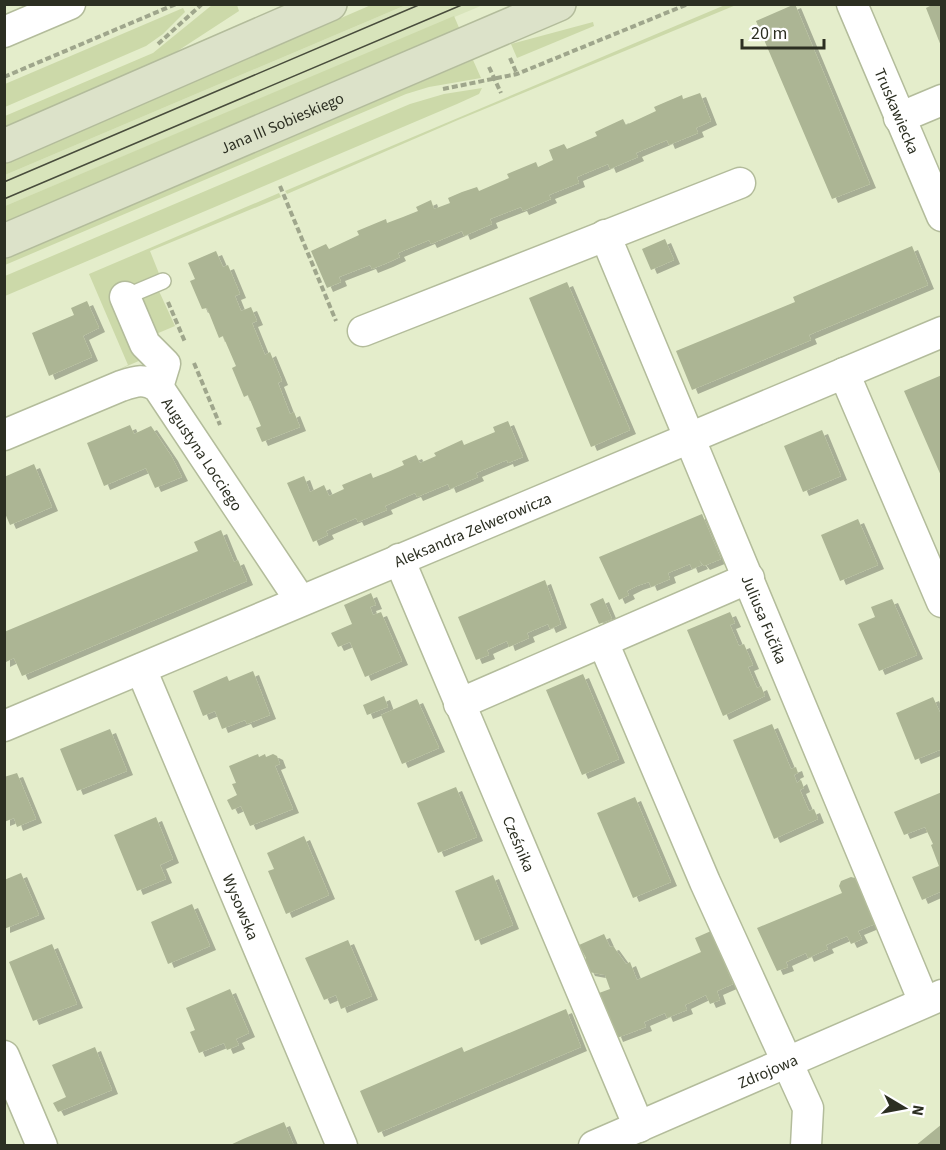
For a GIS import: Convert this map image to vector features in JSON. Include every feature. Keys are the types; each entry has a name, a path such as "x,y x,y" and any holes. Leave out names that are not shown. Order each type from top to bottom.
{"main road":[{"path":"4,146 330,4"},
{"name":"Jana III Sobieskiego","path":"4,242 559,4"}],"street":[{"path":"4,32 70,4"},
{"name":"Truskawiecka","path":"852,4 942,216"},
{"path":"899,118 942,100"},
{"path":"363,331 740,183"},
{"name":"Juliusa Fučíka","path":"605,236 689,440 933,999"},
{"path":"125,297 146,344 165,364 158,387"},
{"name":"Aleksandra Zelwerowicza","path":"4,726 942,332"},
{"path":"844,373 942,602"},
{"name":"Augustyna Locciego","path":"4,435 137,381 148,381 158,387 300,600"},
{"name":"Cześnika","path":"399,559 639,1127"},
{"path":"459,704 749,578"},
{"path":"603,642 785,1062 808,1108 806,1146"},
{"name":"Wysowska","path":"141,669 342,1146"},
{"name":"Zdrojowa","path":"594,1146 933,999"},
{"path":"4,1056 42,1146"}],"lane":[{"path":"125,297 161,281"}],"path":[{"path":"4,77 176,4"},
{"path":"150,49 166,38 202,4"},
{"path":"437,90 495,80 533,68 688,4"},
{"path":"487,61 501,93"},
{"path":"280,186 344,338 363,331"},
{"path":"161,281 188,348"},
{"path":"192,359 225,436"}],"shaded area":[{"path":"212,5 237,5 239,11 176,52 5,129 5,116 153,53"},
{"path":"371,5 406,5 5,175 5,164"},
{"path":"406,5 483,5 5,206 5,175"},
{"path":"725,5 736,5 458,120 287,194 285,191"},
{"path":"183,8 185,12 163,34 146,46 5,107 5,84"},
{"path":"454,16 460,30 5,224 5,206"},
{"path":"593,22 594,26 517,58 511,44"},
{"path":"473,60 481,78 429,87 406,94 5,265 5,259"},
{"path":"482,88 479,94 457,104 5,296 5,276 410,104 444,94"},
{"path":"279,193 281,197 150,251 160,276 135,287 141,360 109,374 128,365 89,274"},
{"path":"158,289 175,326 156,334 139,297"}],"building":[{"path":"795,4 870,184 832,199 756,21"},
{"path":"934,4 942,4 941,46 926,8"},
{"path":"700,93 711,121 696,128 698,133 669,145 667,140 636,153 638,157 610,169 608,164 577,177 579,183 549,195 551,199 523,211 521,207 490,219 492,224 464,236 462,231 431,244 429,240 398,253 400,257 387,263 372,269 370,265 339,277 341,282 327,288 311,251 326,244 329,249 359,235 357,231 386,219 387,223 418,211 416,207 431,200 434,209 450,203 448,198 462,192 477,187 479,191 509,178 507,174 536,162 538,167 553,160 549,150 564,144 567,149 597,136 595,132 623,119 626,125 656,111 654,107 682,95 683,99"},
{"path":"665,239 674,260 651,270 642,249"},
{"path":"912,246 928,285 809,335 811,340 692,390 676,351 795,302 793,297"},
{"path":"216,251 223,267 228,265 240,294 235,296 241,311 251,307 257,321 252,323 265,355 270,352 282,381 278,383 290,414 294,412 300,427 262,442 256,428 261,426 248,395 244,397 232,368 236,366 223,336 219,338 207,308 202,309 190,281 195,279 188,263"},
{"path":"567,282 630,430 591,447 529,298"},
{"path":"87,301 99,328 83,336 92,357 49,376 32,333 74,315 71,308"},
{"path":"942,375 942,478 904,391"},
{"path":"508,421 523,457 508,463 507,460 476,473 478,477 450,489 448,484 417,497 415,493 385,506 387,510 358,522 356,518 326,531 328,535 313,542 287,483 304,476 310,492 324,485 329,496 344,489 342,485 371,473 373,478 388,472 404,465 402,461 416,455 420,463 436,456 434,453 462,440 464,445 495,432 493,427"},
{"path":"130,425 134,434 151,426 172,457 182,477 155,488 146,468 104,486 87,443"},
{"path":"822,430 841,476 803,492 784,446"},
{"path":"34,464 52,507 10,525 4,511 4,477"},
{"path":"702,514 721,559 704,566 699,560 702,565 692,569 690,564 668,573 670,579 651,587 649,582 637,586 627,591 629,595 619,600 599,557"},
{"path":"858,519 878,565 840,581 821,535"},
{"path":"221,530 234,562 238,560 247,581 22,676 14,658 4,663 4,632 198,551 194,542"},
{"path":"545,580 561,624 550,629 548,624 527,633 529,638 509,647 507,641 487,650 489,655 476,660 458,617"},
{"path":"371,593 376,605 370,607 373,615 381,612 402,661 365,677 350,642 338,647 331,633 352,624 344,605"},
{"path":"603,598 612,619 599,624 590,604"},
{"path":"892,599 917,655 879,671 858,624 875,617 871,607"},
{"path":"730,612 735,623 730,625 739,646 744,644 753,665 748,667 757,688 761,686 765,696 723,716 687,630"},
{"path":"253,671 270,715 247,724 245,720 222,729 215,711 203,716 193,691 227,676 229,681"},
{"path":"583,674 619,759 582,775 546,690"},
{"path":"384,696 388,707 367,715 363,705"},
{"path":"933,697 942,717 942,749 915,760 896,713"},
{"path":"417,699 439,748 402,764 381,715"},
{"path":"772,724 791,769 796,767 798,773 794,775 797,783 801,780 804,788 800,790 809,811 814,809 818,819 774,839 733,740"},
{"path":"110,729 127,771 77,791 60,749"},
{"path":"258,754 259,757 265,754 266,757 273,754 277,756 280,764 275,766 293,809 250,826 241,806 232,810 227,800 237,795 232,784 236,783 229,766"},
{"path":"17,773 36,819 17,827 14,818 4,822 4,777"},
{"path":"456,787 477,837 438,853 417,803"},
{"path":"942,792 942,891 922,900 912,877 939,866 931,845 933,844 925,827 904,835 894,812"},
{"path":"635,797 671,882 633,898 597,813"},
{"path":"156,817 173,859 160,865 166,879 137,891 114,835"},
{"path":"304,836 329,895 286,914 268,871 274,869 267,853"},
{"path":"21,873 39,915 4,929 4,880"},
{"path":"493,875 513,925 475,941 455,891"},
{"path":"851,877 855,878 875,924 858,931 862,939 851,944 847,936 826,945 828,949 808,958 806,953 786,962 788,967 777,971 757,928 842,893 839,886 841,881"},
{"path":"192,904 210,946 168,964 151,922"},
{"path":"711,931 733,984 717,991 720,1000 710,1004 706,995 685,1005 687,1010 667,1018 665,1013 644,1022 646,1027 617,1038 599,993 610,989 605,975 589,972 585,964 586,958 579,945 604,934 610,947 613,946 626,964 630,962 637,980 701,952 695,938"},
{"path":"348,940 372,996 341,1009 336,995 324,1000 305,958"},
{"path":"52,944 77,1004 33,1021 9,962"},
{"path":"230,989 249,1033 236,1039 239,1045 227,1050 224,1043 199,1053 190,1032 195,1030 186,1008"},
{"path":"566,1009 581,1047 378,1133 360,1091 462,1047 464,1052"},
{"path":"95,1047 112,1090 58,1112 53,1103 66,1097 52,1065"},
{"path":"284,1122 294,1146 228,1146 243,1139"},
{"path":"942,1124 942,1146 915,1146"}],"tram line":[{"path":"4,182 421,4"},
{"path":"4,199 464,4"}]}
